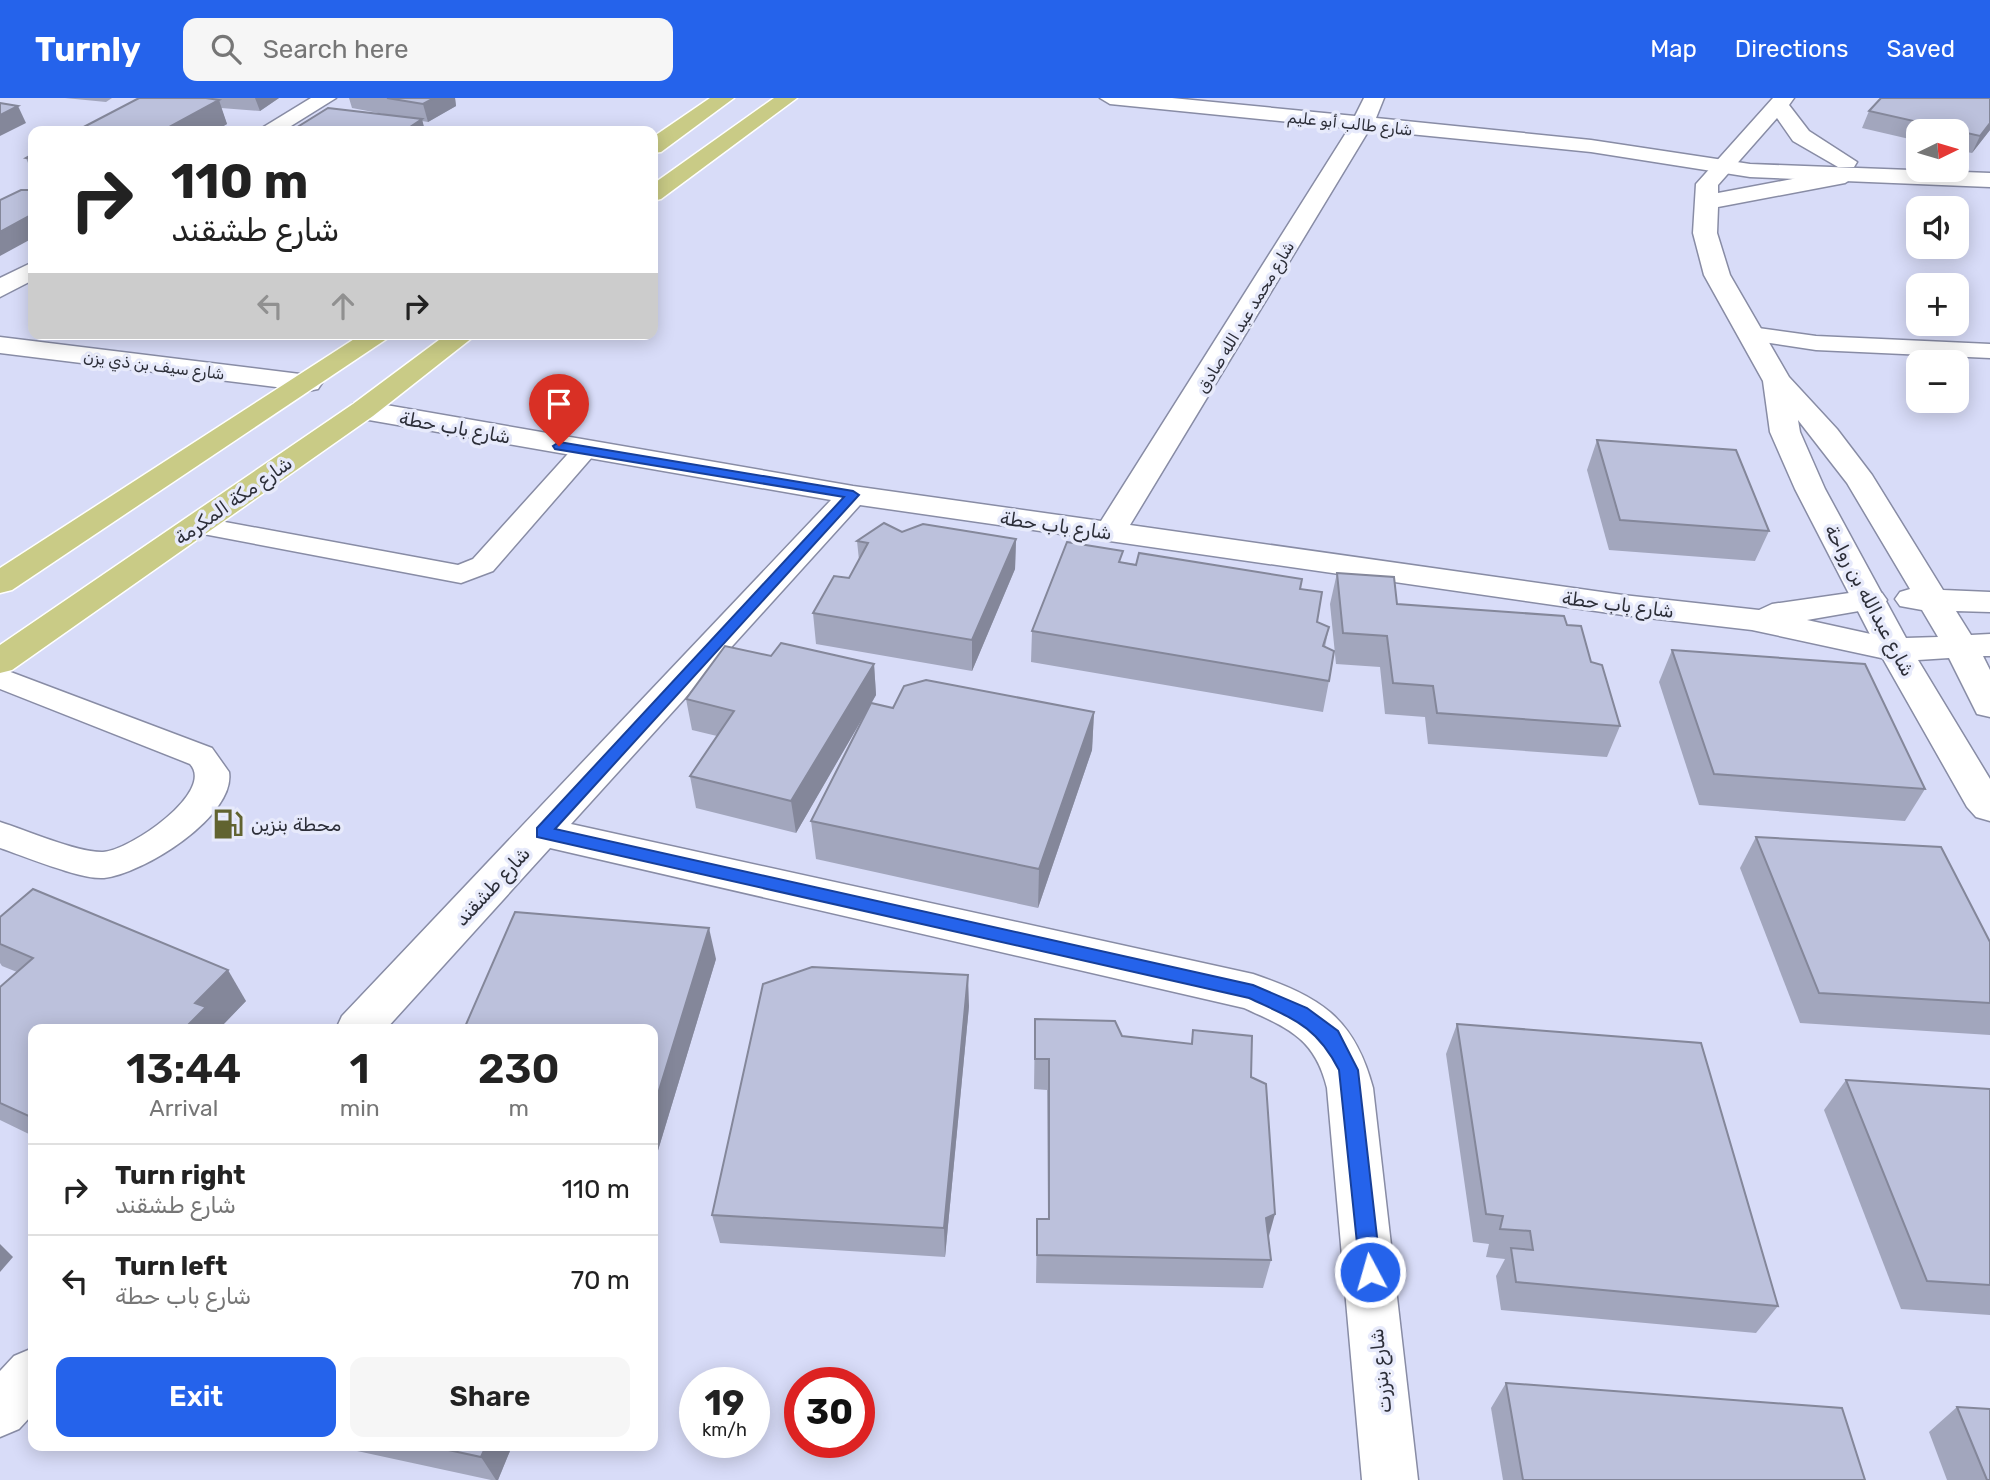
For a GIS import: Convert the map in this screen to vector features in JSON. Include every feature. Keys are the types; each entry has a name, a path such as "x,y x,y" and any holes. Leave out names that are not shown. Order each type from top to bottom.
{"main road":[{"path":"658,144 724,98"},
{"path":"658,190 787,98"},
{"path":"0,583 373,340"},
{"name":"شارع مكة المكرمة","path":"0,662 363,410 456,340"}],"street":[{"path":"277,126 326,98"},
{"name":"شارع طالب أبو عليم","path":"1110,98 1591,146 1636,156 1726,159 1990,180"},
{"name":"شارع محمد عبد الله صادق","path":"1109,533 1201,391 1263,283 1362,125 1374,98"},
{"path":"1780,101 1801,136 1845,169"},
{"name":"شارع عبدالله بن رواحة","path":"1780,101 1726,159 1707,184 1705,233 1717,275 1777,382 1827,435 1861,481 1932,598 1975,645 1990,705"},
{"path":"1706,202 1845,169"},
{"path":"0,289 28,272"},
{"name":"شارع سيف بن ذي يزن","path":"0,345 308,383"},
{"name":"شارع عبدالله بن رواحة","path":"1777,382 1784,432 1810,489 1895,650 1981,797 1990,807"},
{"name":"شارع باب حطة","path":"363,410 584,451 853,495 1623,606 1752,619 1895,650 1975,645"},
{"name":"شارع طشقند","path":"363,1024 853,495"},
{"name":"شارع باب حطة","path":"1752,619 1870,600 1932,598 1990,603"},
{"name":"شارع بنزرت","path":"542,832 1253,992 1300,1014 1331,1037 1348,1070 1355,1116 1391,1480"},
{"path":"0,1410 28,1380"}],"lane":[{"path":"1751,334 1816,343 1990,351"},
{"path":"198,525 461,574 483,565 584,451"},
{"path":"0,678 201,756 211,765 213,781 206,798 157,844 133,858 102,865 0,835"}],"building":[{"path":"139,98 219,100 171,126 86,126"},
{"path":"387,98 434,98 423,104"},
{"path":"1881,98 1990,98 1990,123 1980,136 1969,134 1969,119 1906,119 1869,111"},
{"path":"0,103 18,106 0,115"},
{"path":"328,108 422,119 412,126 299,126"},
{"path":"21,190 28,190 28,217 0,232 0,200"},
{"path":"1597,440 1736,450 1769,531 1620,520"},
{"path":"884,523 902,532 923,524 1016,539 972,640 813,613 834,576 849,578 868,543 857,541"},
{"path":"1067,542 1123,551 1119,562 1136,565 1139,553 1302,579 1300,589 1322,592 1317,622 1329,627 1323,646 1334,651 1329,681 1032,631"},
{"path":"1337,573 1394,577 1397,604 1564,616 1567,625 1581,626 1591,662 1602,665 1620,726 1437,713 1433,686 1393,683 1387,636 1343,633"},
{"path":"781,643 874,664 791,801 690,776 734,711 686,699 725,646 771,656"},
{"path":"1672,650 1865,664 1925,789 1714,774"},
{"path":"926,680 1094,712 1039,869 811,821 871,703 893,708 904,686"},
{"path":"1756,837 1941,847 1990,942 1990,1003 1819,993"},
{"path":"33,889 228,970 195,1003 206,1007 189,1024 28,1024 28,1116 0,1103 0,987 33,958 0,944 0,917"},
{"path":"515,912 709,928 658,1094 658,1024 466,1024"},
{"path":"812,967 968,975 944,1228 712,1215 763,984"},
{"path":"1035,1019 1115,1021 1122,1036 1192,1044 1193,1030 1252,1036 1251,1077 1266,1084 1275,1214 1266,1218 1271,1260 1037,1255 1037,1219 1049,1219 1049,1059 1035,1059"},
{"path":"1457,1024 1701,1043 1778,1306 1516,1282 1511,1248 1533,1250 1530,1231 1500,1229 1503,1216 1486,1214"},
{"path":"1846,1080 1990,1089 1990,1285 1927,1281"},
{"path":"1506,1383 1842,1408 1865,1480 1523,1480"},
{"path":"1957,1407 1990,1409 1990,1480 1987,1480"},
{"path":"453,1451 484,1451 481,1457"}],"place":[{"name":"محطة بنزين","path":"228,824"}],"route":[{"path":"559,446 853,495 542,832 1253,992 1300,1014 1331,1037 1348,1070 1370,1272"}]}
